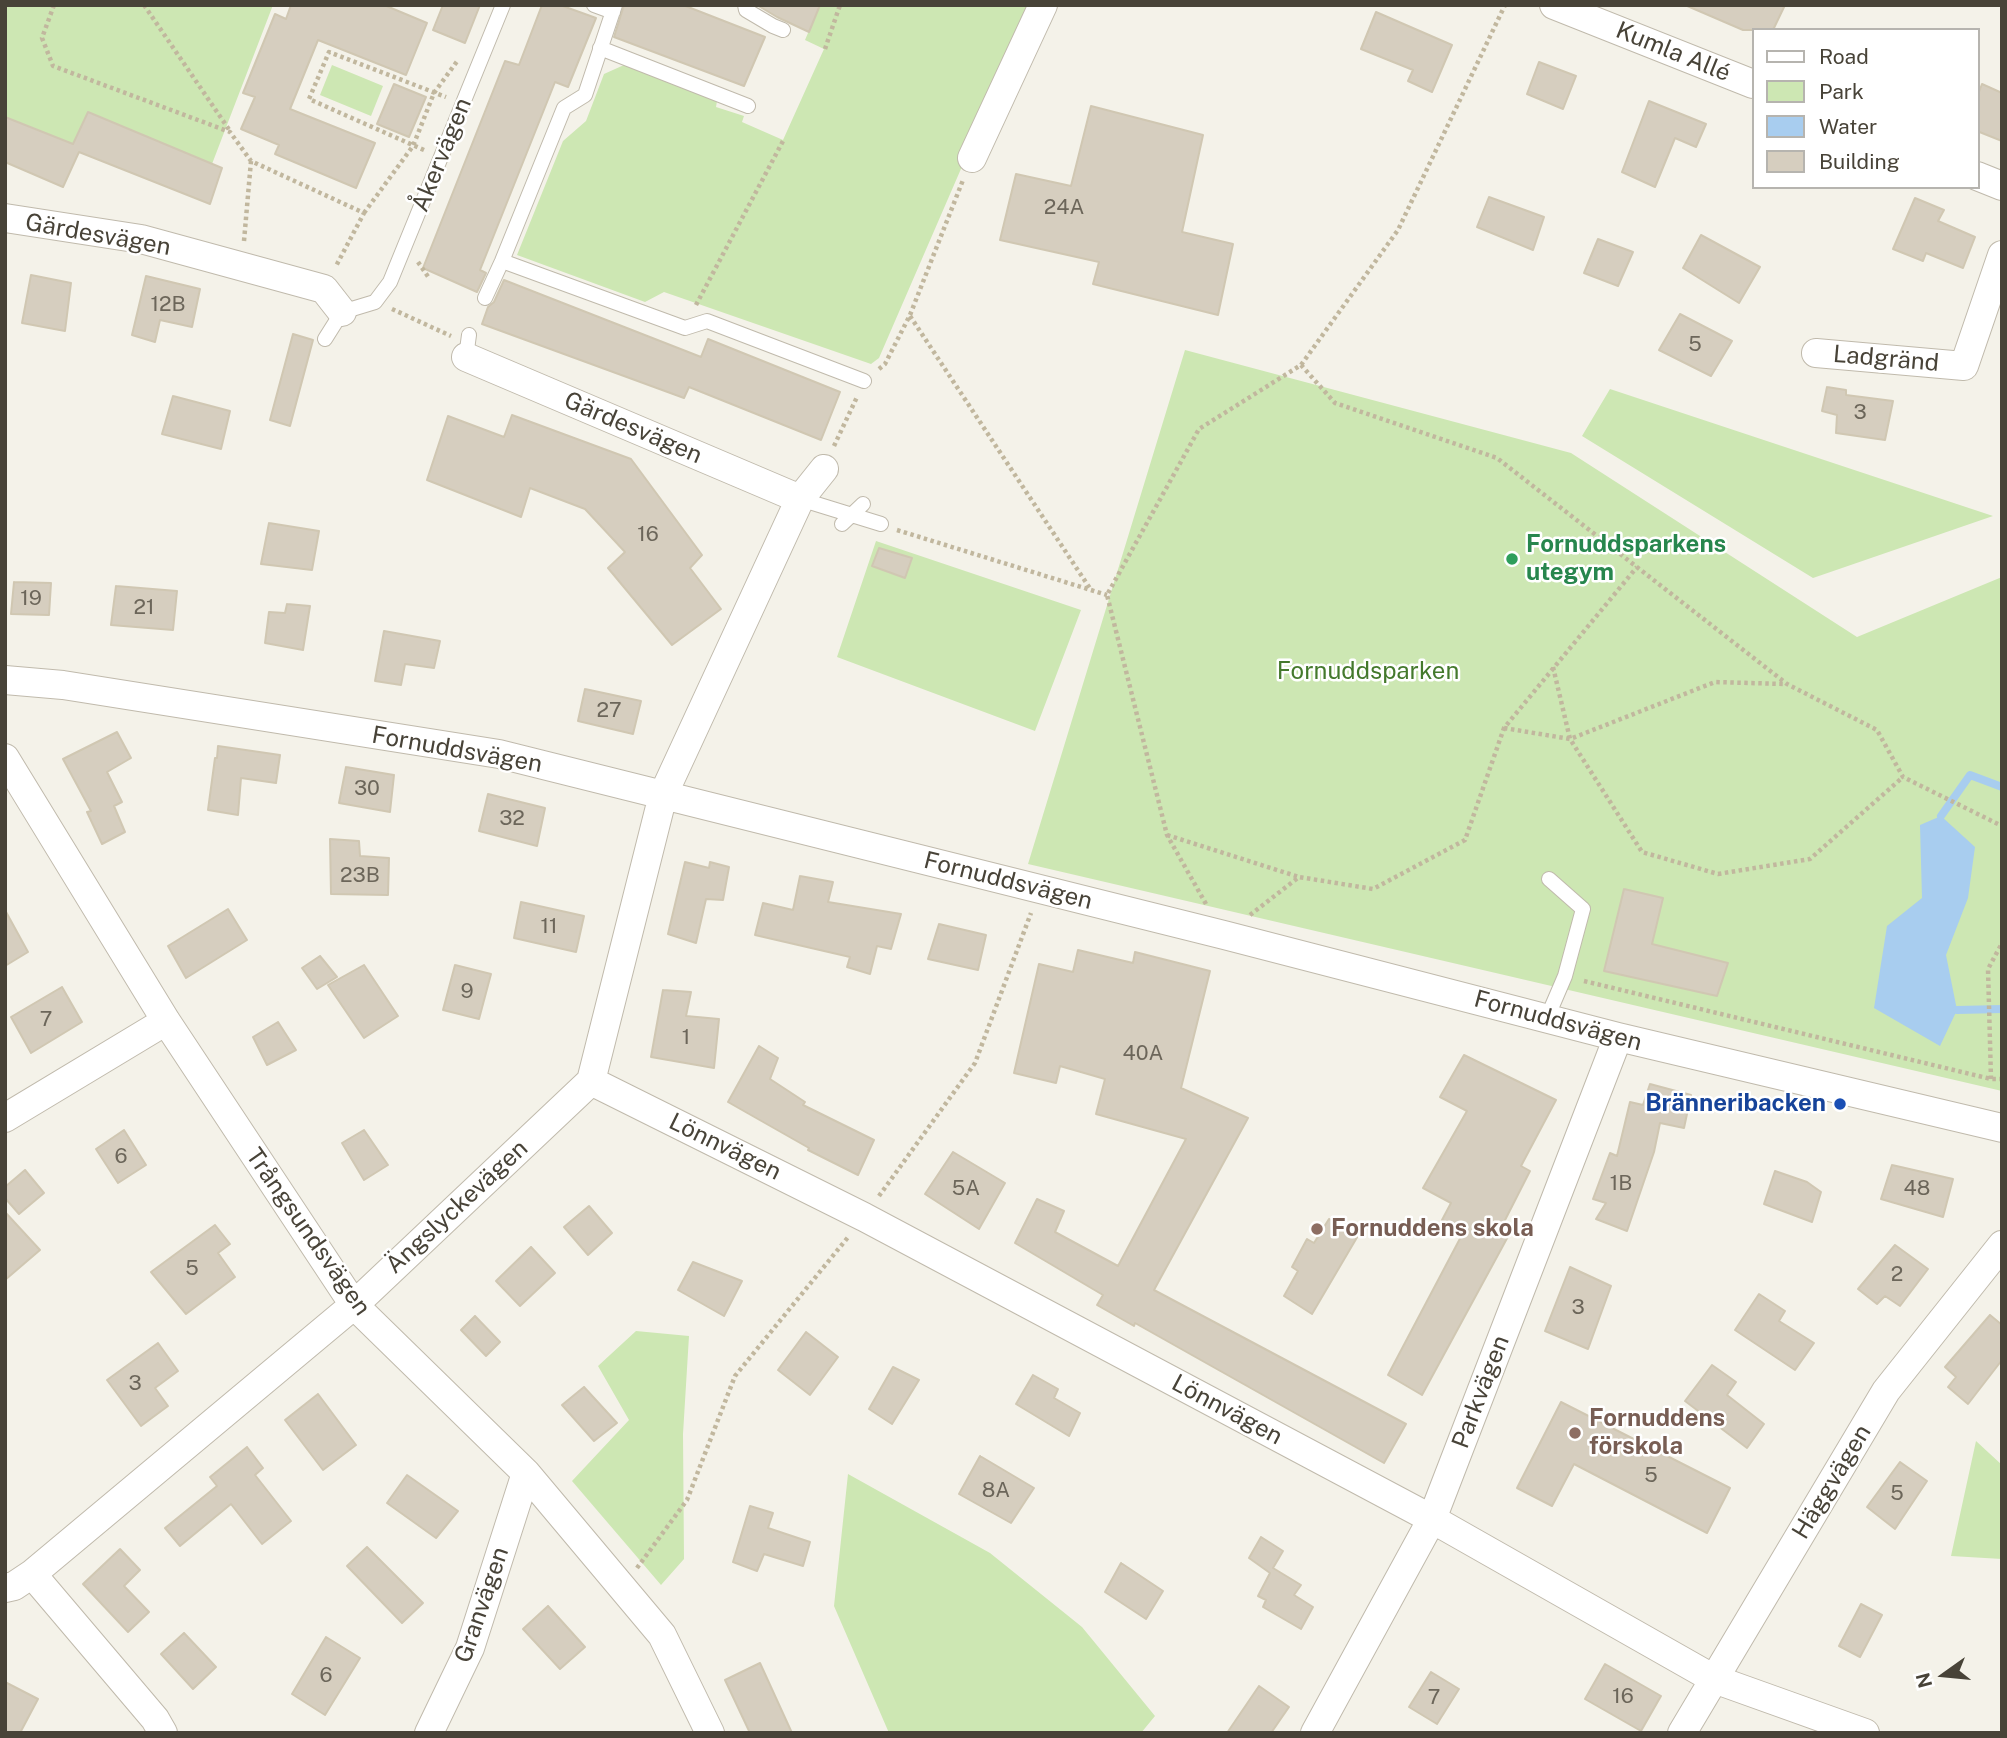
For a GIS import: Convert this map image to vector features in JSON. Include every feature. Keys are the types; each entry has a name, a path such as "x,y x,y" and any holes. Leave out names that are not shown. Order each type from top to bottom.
{"street":[{"path":"972,158 1043,5"},
{"name":"Kumla Allé","path":"1554,5 1752,84"},
{"path":"1979,177 2002,186"},
{"name":"Gärdesvägen","path":"5,218 141,239 324,289"},
{"name":"Ladgränd","path":"1816,353 1964,366 2002,254"},
{"path":"324,289 342,312"},
{"name":"Gärdesvägen","path":"467,346 800,499"},
{"path":"591,1081 663,795 800,499 824,469"},
{"name":"Fornuddsvägen","path":"5,680 63,685 499,754 1224,935 1618,1037 2002,1128"},
{"name":"Trångsundsvägen","path":"5,758 166,1021 354,1305 526,1473 662,1635 710,1733"},
{"path":"5,1118 166,1021"},
{"name":"Parkvägen","path":"1315,1733 1432,1519 1618,1037"},
{"name":"Lönnvägen","path":"591,1081 864,1217 1432,1519 1714,1679 1865,1733"},
{"name":"Ängslyckevägen","path":"5,1588 14,1586 32,1574 354,1305 591,1081"},
{"name":"Häggvägen","path":"1682,1733 1886,1391 2002,1245"},
{"name":"Granvägen","path":"429,1733 470,1648 526,1473"},
{"path":"32,1574 155,1719 163,1733"}],"lane":[{"name":"Åkervägen","path":"375,302 390,282 503,5"},
{"path":"485,298 564,108 584,94 614,9 594,5"},
{"path":"745,5 746,10 783,30"},
{"path":"600,48 748,106"},
{"path":"502,261 685,328 707,321 864,381"},
{"path":"325,339 342,312 375,302"},
{"path":"800,499 846,519 881,524"},
{"path":"846,519 863,504"},
{"path":"1547,1017 1565,976 1583,909 1549,879"}],"path":[{"path":"54,5 42,38 53,66 230,132"},
{"path":"144,5 251,161 364,213"},
{"path":"825,49 840,5"},
{"path":"1299,877 1224,935 1167,835 1107,595 1199,429 1301,365 1398,230 1505,5"},
{"path":"324,289 364,213 413,146 434,93 463,51"},
{"path":"441,158 309,99 329,52 463,104"},
{"path":"685,328 783,141"},
{"path":"824,469 864,381 885,364 910,315 972,158"},
{"path":"241,266 251,161"},
{"path":"375,302 467,346"},
{"path":"910,315 1091,590"},
{"path":"1301,365 1335,403 1497,458 1787,684 1878,730 1903,777 2002,826"},
{"path":"881,524 1107,595"},
{"path":"1167,835 1299,877 1373,890 1465,840 1504,728 1637,567"},
{"path":"1553,666 1570,739 1643,852 1718,874 1811,859 1903,777"},
{"path":"1504,728 1570,739 1715,681 1787,684"},
{"path":"622,1588 687,1500 735,1376 864,1217 975,1063 1040,889"},
{"path":"1992,1079 1989,969 2002,943"},
{"path":"1565,976 1992,1079 2002,1079"}],"green space":[{"path":"5,5 273,5 212,164 88,112 73,144 5,117"},
{"path":"820,5 1032,5 879,358 871,364 664,292 645,302 517,255 563,141 586,121 604,74 624,65 717,101 716,107 744,116 742,122 783,140 824,49 805,40"},
{"path":"332,65 383,86 371,116 320,95"},
{"name":"Fornuddsparken","path":"1185,350 1571,453 1857,637 2002,577 2002,1091 1028,864"},
{"path":"1610,389 1993,516 1813,578 1582,436"},
{"path":"876,541 1081,610 1035,731 837,657"},
{"path":"636,1331 689,1336 683,1434 684,1559 661,1585 572,1481 629,1420 598,1366"},
{"path":"1976,1441 2002,1465 2002,1559 1951,1556"},
{"path":"848,1474 990,1553 1082,1627 1155,1716 1141,1733 889,1733 834,1606"}],"water":[{"path":"1941,816 1975,847 1968,898 1946,955 1957,1010 1940,1046 1874,1008 1887,926 1922,898 1920,825"}],"building":[{"path":"291,5 384,5 427,23 406,75 318,40 290,109 375,143 356,188 275,154 279,145 241,129 255,97 243,93 275,14 286,19"},
{"path":"443,5 480,5 465,43 433,30"},
{"path":"542,5 560,5 596,18 568,87 555,82 480,270 486,273 477,292 423,268 505,61 519,65"},
{"path":"624,5 683,5 765,37 744,86 614,37"},
{"path":"757,5 820,5 809,32"},
{"path":"1685,5 1785,5 1774,28 1743,30"},
{"path":"1376,12 1452,45 1432,92 1408,81 1413,70 1361,49"},
{"path":"1539,62 1576,76 1563,109 1527,94"},
{"path":"394,84 426,97 409,137 377,124"},
{"path":"1982,84 2002,93 2002,141 1979,132 1979,92"},
{"path":"1649,101 1706,124 1696,147 1675,138 1655,187 1622,172"},
{"path":"1091,106 1203,135 1182,232 1233,244 1218,315 1093,284 1099,262 1000,240 1016,174 1071,186"},
{"path":"88,112 222,168 210,204 79,152 63,187 5,162 5,117 73,144"},
{"path":"1489,197 1544,217 1533,250 1477,227"},
{"path":"1915,198 1944,210 1938,221 1975,237 1963,268 1926,253 1923,261 1893,249"},
{"path":"1701,235 1760,267 1739,303 1683,268"},
{"path":"1598,239 1633,252 1618,286 1584,273"},
{"path":"31,275 71,283 65,331 22,323"},
{"path":"146,276 200,289 192,327 160,320 155,342 132,335"},
{"path":"504,280 701,357 708,339 840,392 821,440 689,387 684,398 482,324 488,307 494,302"},
{"path":"1680,314 1732,341 1711,376 1659,350"},
{"path":"293,334 313,340 290,426 270,420"},
{"path":"1827,387 1846,390 1846,395 1893,401 1885,440 1836,433 1837,415 1822,411"},
{"path":"173,396 230,411 221,449 162,434"},
{"path":"512,415 631,459 702,555 690,568 721,609 672,645 608,568 625,552 585,509 530,488 521,517 427,480 448,416 504,437"},
{"path":"269,523 319,531 312,570 261,564"},
{"path":"879,548 912,558 905,578 872,566"},
{"path":"14,582 51,583 49,615 11,614"},
{"path":"116,586 177,591 173,630 111,625"},
{"path":"287,604 310,606 303,650 265,643 269,612 285,613"},
{"path":"384,631 440,641 434,668 405,664 401,685 375,681"},
{"path":"585,689 641,701 633,734 578,721"},
{"path":"117,732 131,758 107,772 122,802 114,806 125,832 102,844 87,812 91,811 63,759"},
{"path":"218,746 280,755 276,783 241,778 238,815 208,810"},
{"path":"346,767 394,775 390,812 339,803"},
{"path":"488,794 545,808 537,846 479,831"},
{"path":"330,839 359,841 360,856 389,858 388,895 331,894"},
{"path":"685,862 709,868 710,862 729,867 723,900 706,899 696,943 668,934"},
{"path":"800,876 833,882 828,902 901,914 891,949 877,946 870,974 847,967 850,957 755,935 763,903 793,910"},
{"path":"1624,889 1663,898 1652,944 1728,963 1717,996 1604,971"},
{"path":"521,902 584,916 576,952 514,938"},
{"path":"228,909 247,940 186,978 168,946"},
{"path":"5,910 28,952 5,966"},
{"path":"939,924 986,935 978,970 928,959"},
{"path":"1078,950 1133,963 1135,952 1210,971 1181,1088 1248,1118 1154,1290 1406,1424 1384,1463 1135,1323 1134,1326 1097,1305 1103,1295 1015,1243 1037,1199 1064,1211 1055,1232 1118,1266 1186,1139 1096,1114 1105,1079 1060,1066 1056,1083 1014,1073 1039,964 1073,972"},
{"path":"320,956 337,977 317,989 302,968"},
{"path":"364,965 398,1016 364,1038 328,985"},
{"path":"455,965 491,974 479,1019 443,1010"},
{"path":"62,987 82,1022 31,1053 11,1017"},
{"path":"663,990 691,992 686,1016 719,1019 714,1068 651,1057"},
{"path":"278,1022 296,1050 267,1065 253,1037"},
{"path":"759,1046 778,1058 770,1079 805,1102 803,1105 874,1140 858,1175 808,1150 809,1148 728,1102"},
{"path":"1464,1055 1556,1100 1521,1166 1530,1171 1502,1226 1511,1231 1422,1395 1388,1375 1464,1231 1442,1220 1451,1203 1423,1188 1467,1111 1440,1097"},
{"path":"1650,1084 1691,1095 1684,1128 1660,1123 1654,1152 1627,1231 1596,1219 1606,1203 1593,1199 1610,1153 1617,1156 1630,1102 1643,1105"},
{"path":"124,1130 146,1165 118,1183 96,1149"},
{"path":"364,1130 388,1165 364,1180 342,1143"},
{"path":"953,1152 1005,1183 979,1229 925,1194"},
{"path":"1892,1165 1953,1179 1943,1217 1881,1199"},
{"path":"25,1170 44,1193 19,1214 5,1198 5,1187"},
{"path":"1775,1171 1807,1182 1821,1192 1812,1222 1764,1204"},
{"path":"589,1206 612,1233 588,1255 564,1227"},
{"path":"5,1212 40,1250 5,1280"},
{"path":"1329,1219 1359,1234 1312,1314 1284,1296 1298,1271 1292,1267 1307,1239 1314,1243"},
{"path":"215,1225 230,1244 218,1253 235,1277 186,1314 151,1272"},
{"path":"1895,1245 1928,1269 1900,1306 1885,1296 1877,1304 1858,1289"},
{"path":"531,1247 555,1273 520,1306 496,1281"},
{"path":"693,1262 742,1281 724,1316 678,1290"},
{"path":"1570,1267 1611,1286 1588,1349 1545,1331"},
{"path":"1759,1294 1785,1311 1779,1321 1814,1343 1795,1370 1735,1330"},
{"path":"1990,1315 2002,1325 2002,1360 1968,1404 1948,1387 1956,1377 1945,1367"},
{"path":"475,1316 500,1342 486,1356 461,1330"},
{"path":"806,1332 838,1357 810,1395 778,1370"},
{"path":"158,1343 178,1371 155,1388 168,1406 141,1426 107,1380"},
{"path":"1712,1365 1736,1382 1727,1395 1764,1424 1747,1448 1685,1401"},
{"path":"893,1367 919,1380 892,1424 869,1409"},
{"path":"1033,1375 1058,1389 1054,1398 1080,1413 1069,1436 1016,1404"},
{"path":"584,1387 617,1423 594,1441 562,1405"},
{"path":"318,1394 356,1445 323,1470 285,1420"},
{"path":"1561,1402 1730,1488 1707,1533 1574,1464 1552,1506 1517,1488"},
{"path":"247,1447 263,1468 255,1475 291,1521 262,1544 231,1504 180,1546 165,1528 217,1486 210,1477"},
{"path":"980,1456 1034,1488 1011,1523 959,1494"},
{"path":"1900,1462 1927,1481 1895,1529 1867,1507"},
{"path":"407,1475 458,1511 436,1538 387,1503"},
{"path":"750,1506 773,1513 768,1528 810,1542 803,1566 764,1554 757,1571 733,1562"},
{"path":"1261,1537 1283,1551 1273,1568 1301,1585 1294,1595 1313,1607 1301,1629 1263,1607 1266,1600 1258,1596 1270,1573 1249,1558"},
{"path":"367,1547 423,1603 402,1623 347,1566"},
{"path":"120,1549 140,1570 124,1586 149,1612 128,1632 83,1584"},
{"path":"1121,1563 1163,1591 1146,1619 1105,1592"},
{"path":"1861,1604 1882,1615 1860,1657 1839,1646"},
{"path":"548,1606 585,1647 560,1669 523,1629"},
{"path":"184,1633 216,1667 193,1689 161,1654"},
{"path":"326,1637 360,1658 325,1715 292,1694"},
{"path":"760,1663 792,1733 750,1733 725,1680"},
{"path":"1605,1664 1661,1696 1641,1731 1585,1699"},
{"path":"1431,1672 1459,1689 1437,1724 1409,1707"},
{"path":"5,1682 38,1699 20,1733 5,1733"},
{"path":"1259,1686 1289,1707 1271,1733 1227,1733"}],"waterway":[{"path":"1941,816 1970,775 2002,787"},
{"path":"1957,1010 2002,1009"}],"place":[{"name":"Fornuddsparkens utegym","path":"1512,559"},
{"name":"Bränneribacken","path":"1840,1104"},
{"name":"Fornuddens skola","path":"1317,1229"},
{"name":"Fornuddens förskola","path":"1575,1433"}]}
